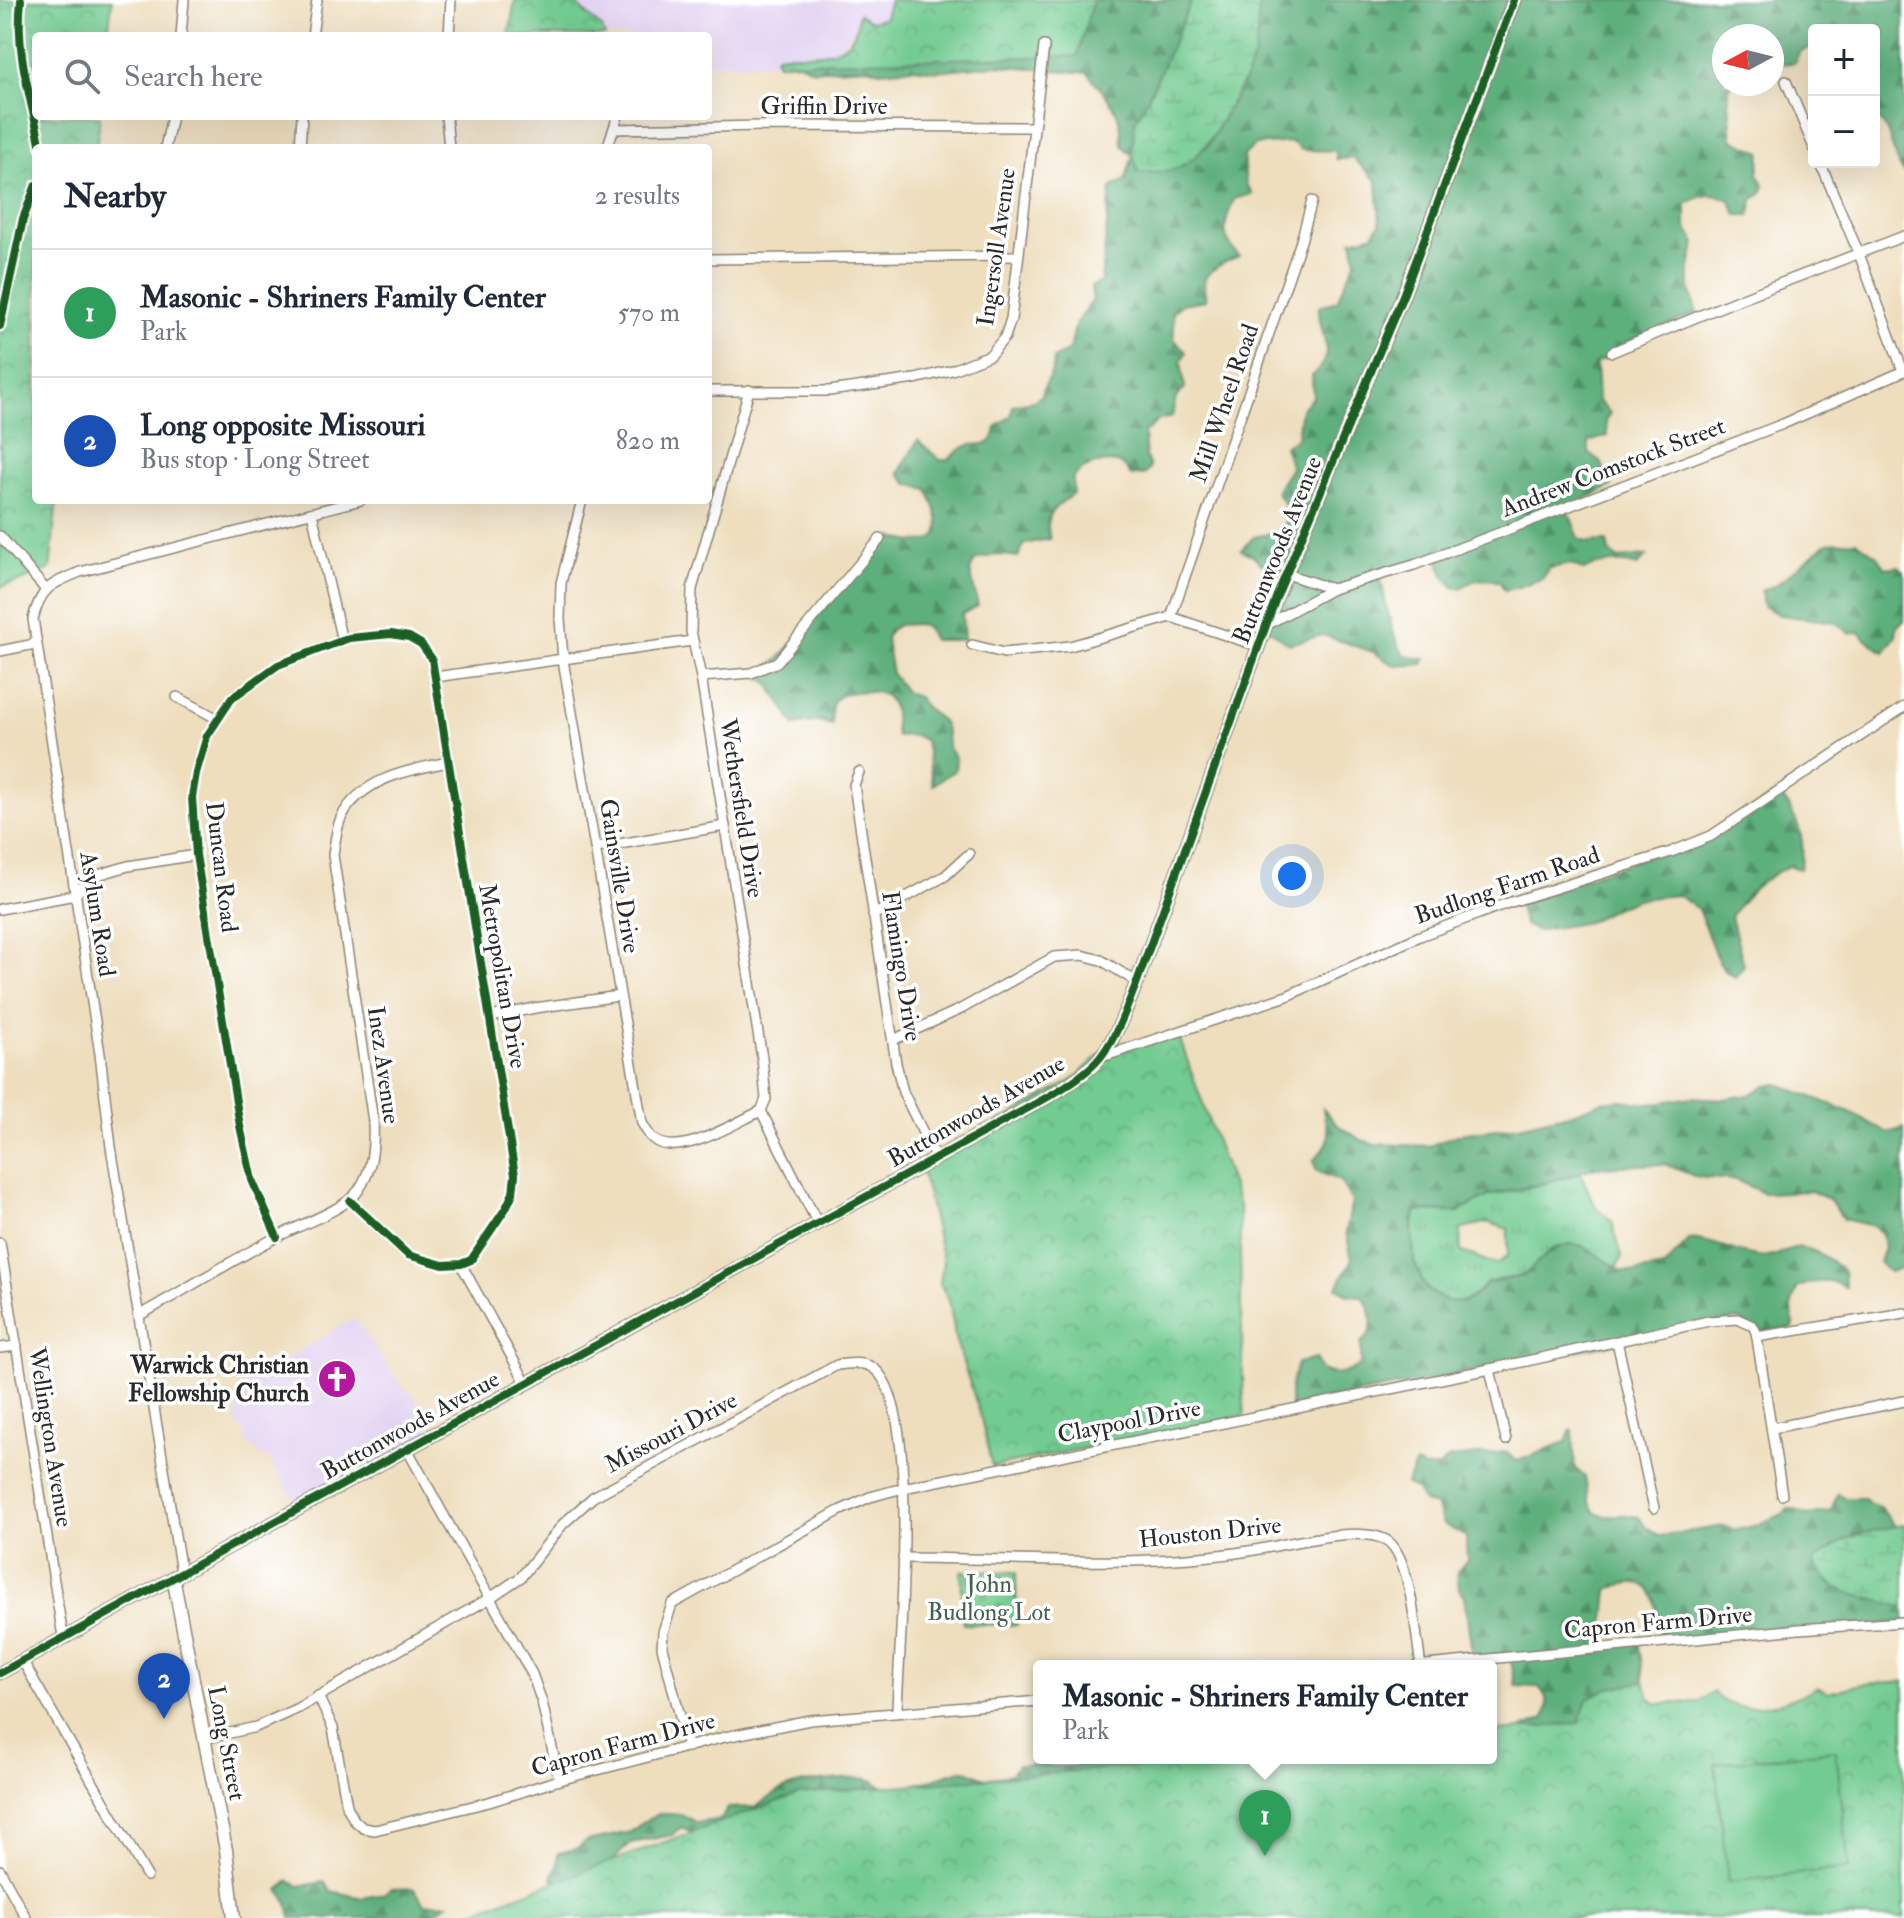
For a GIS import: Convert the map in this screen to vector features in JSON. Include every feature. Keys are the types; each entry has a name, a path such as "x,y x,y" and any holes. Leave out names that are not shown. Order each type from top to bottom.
{"street":[{"path":"181,32 184,0"},
{"path":"313,32 317,0"},
{"path":"449,32 451,0"},
{"name":"Buttonwoods Avenue","path":"0,1673 936,1159 1074,1080 1102,1057 1137,982 1266,625 1404,293 1514,0"},
{"name":"Ingersoll Avenue","path":"712,391 829,391 885,385 952,370 995,352 1009,328 1044,46"},
{"path":"1786,81 1808,134"},
{"path":"166,144 171,120"},
{"path":"300,144 302,120"},
{"path":"446,120 449,144"},
{"path":"609,144 617,120"},
{"name":"Griffin Drive","path":"615,129 1033,127"},
{"path":"1823,168 1904,371"},
{"name":"Mill Wheel Road","path":"1171,617 1301,241 1312,201"},
{"path":"1612,352 1904,236"},
{"path":"712,259 1018,256"},
{"name":"Andrew Comstock Street","path":"1266,625 1332,589 1414,565 1499,533 1783,424 1904,371"},
{"name":"Wethersfield Drive","path":"749,390 692,589 692,641 701,677 762,1058 766,1099 761,1111"},
{"path":"0,536 46,590 51,584 80,572 346,504"},
{"name":"Gainsville Drive","path":"581,504 561,583 563,660 642,1123 653,1139 674,1147 688,1144 761,1111"},
{"path":"312,513 342,641"},
{"path":"701,677 751,673 777,662 880,539"},
{"path":"1287,574 1332,589"},
{"name":"Asylum Road","path":"46,590 38,600 33,619 35,644 100,1054 111,1147 140,1315 177,1574"},
{"path":"972,645 1004,653 1070,646 1171,617 1258,646"},
{"name":"Duncan Road","path":"277,1237 252,1180 246,1156 196,855 192,797 207,736 232,698 278,665 349,638 391,634 409,637 421,644 432,659 435,677"},
{"path":"435,677 692,641"},
{"path":"0,651 35,644"},
{"name":"Metropolitan Drive","path":"435,677 515,1175 513,1193 506,1208 471,1260 461,1264"},
{"path":"177,697 218,719"},
{"name":"Budlong Farm Road","path":"1102,1057 1287,996 1420,936 1505,904 1671,852 1711,836 1904,707"},
{"name":"Inez Avenue","path":"350,1201 370,1168 374,1148 373,1121 333,855 336,835 341,818 356,798 384,778 448,762"},
{"name":"Flamingo Drive","path":"859,772 854,785 903,1092 936,1159"},
{"path":"596,848 725,826"},
{"path":"873,915 945,876 969,854"},
{"path":"0,909 75,895 91,877 128,866 196,855"},
{"path":"893,1040 961,1009 1054,957 1082,955 1101,960 1137,982"},
{"path":"491,1017 619,996"},
{"path":"761,1111 818,1224"},
{"path":"140,1315 277,1237 350,1201 408,1255 443,1265 461,1264 526,1383"},
{"name":"Wellington Avenue","path":"0,1243 63,1637"},
{"name":"Claypool Drive","path":"688,1747 662,1647 663,1632 672,1604 839,1511 870,1497 1709,1321 1738,1319 1753,1326 1756,1334 1904,1313"},
{"path":"1756,1334 1782,1495"},
{"path":"1617,1341 1654,1508"},
{"path":"0,1348 17,1346"},
{"name":"Missouri Drive","path":"204,1739 256,1727 318,1696 490,1598 521,1577 563,1524 593,1497 837,1365 857,1363 873,1368 888,1385 902,1450 903,1558 897,1712"},
{"path":"1490,1369 1506,1440"},
{"path":"1773,1428 1904,1401"},
{"path":"407,1449 532,1674 542,1702 559,1780"},
{"name":"Houston Drive","path":"903,1558 1138,1561 1243,1552 1353,1532 1375,1536 1388,1541 1397,1551 1407,1581 1417,1660"},
{"name":"Long Street","path":"177,1574 226,1850 234,1918"},
{"name":"Capron Farm Drive","path":"1479,1660 1904,1622"},
{"path":"22,1660 147,1876"},
{"name":"Capron Farm Drive","path":"318,1696 333,1728 347,1806 363,1829 375,1830 688,1747 810,1720 1033,1701"},
{"path":"0,1870 26,1918"}],"shaded area":[{"path":"571,0 890,0 886,18 857,26 837,51 825,55 808,52 775,57 778,63 712,64 712,32 604,32"},
{"path":"356,1320 403,1388 412,1393 433,1432 297,1506 269,1458 260,1456 248,1445 244,1433 236,1424 236,1407 239,1407 236,1391 341,1325"}],"green space":[{"path":"0,0 112,0 108,32 32,32 32,120 100,120 96,144 32,144 32,504 57,504 50,569 0,587"},
{"path":"515,0 571,0 604,32 510,32"},
{"path":"890,0 1192,0 1135,121 1185,164 1207,146 1245,79 1254,55 1256,14 1261,0 1904,0 1904,172 1880,121 1880,24 1808,24 1808,49 1800,51 1794,63 1784,64 1784,24 1712,24 1712,96 1728,96 1732,139 1761,152 1758,174 1764,186 1761,194 1752,200 1750,215 1737,215 1730,200 1713,195 1686,204 1686,227 1696,243 1689,278 1697,313 1618,346 1607,359 1596,362 1598,401 1610,413 1606,421 1607,436 1589,442 1589,453 1601,462 1612,486 1567,508 1579,538 1588,542 1607,541 1609,552 1617,559 1647,556 1637,566 1603,564 1583,570 1572,564 1550,568 1542,579 1504,590 1500,582 1485,579 1455,588 1445,578 1437,556 1380,576 1401,650 1410,657 1425,658 1423,664 1395,666 1373,652 1323,635 1289,644 1266,627 1286,572 1261,564 1253,555 1241,550 1254,537 1281,531 1289,511 1276,491 1291,468 1284,446 1297,438 1301,409 1313,397 1312,376 1325,359 1319,306 1337,301 1356,260 1352,240 1372,235 1380,224 1377,181 1353,158 1336,159 1336,151 1301,150 1292,142 1255,145 1243,156 1246,184 1252,194 1234,199 1225,229 1228,242 1239,256 1220,265 1207,276 1204,284 1206,300 1182,304 1173,312 1174,339 1186,352 1181,362 1185,388 1176,398 1172,417 1159,420 1144,433 1150,467 1146,474 1131,476 1125,467 1117,463 1103,463 1081,470 1073,480 1073,494 1051,512 1048,523 1050,539 1024,544 1018,557 996,556 975,560 970,571 978,606 962,614 964,640 933,640 927,628 917,624 898,625 889,631 886,639 892,674 906,693 918,697 942,721 949,750 956,758 955,770 933,785 925,741 915,735 896,736 892,706 884,695 870,692 845,694 833,703 832,725 820,721 794,725 768,682 753,674 777,661 889,536 920,542 936,536 938,518 927,489 908,484 899,473 918,440 940,460 948,460 965,447 992,440 996,427 1011,416 1013,405 1041,396 1054,359 1070,349 1076,323 1093,300 1091,287 1101,281 1111,188 1125,180 1133,156 1122,145 1120,122 1113,106 1088,73 995,65 936,71 913,68 879,71 868,67 814,70 797,62 778,63 775,57 835,50 852,37 859,14 871,21 885,18"},
{"path":"890,0 1093,0 1077,56 778,63 777,55 824,53 844,45 852,37 859,14 871,21 885,18"},
{"path":"1192,0 1261,0 1252,62 1214,134 1196,156 1173,169 1139,172 1132,152 1135,121"},
{"path":"1856,541 1877,556 1885,568 1899,566 1904,572 1904,621 1897,626 1896,636 1884,652 1863,637 1861,632 1850,634 1835,622 1780,615 1763,606 1761,591 1776,585 1827,543"},
{"path":"1779,792 1799,829 1802,848 1800,869 1788,866 1763,882 1742,901 1731,917 1744,965 1735,977 1725,971 1716,956 1698,909 1677,895 1637,899 1588,922 1536,931 1524,925 1517,900 1709,836"},
{"path":"1178,1034 1239,1206 1244,1416 992,1467 980,1414 956,1341 949,1300 940,1284 943,1261 921,1167 1073,1080 1112,1043 1148,1041"},
{"path":"1778,1084 1848,1111 1888,1133 1904,1128 1904,1267 1889,1272 1879,1262 1884,1248 1882,1234 1873,1226 1843,1219 1830,1200 1811,1191 1763,1193 1736,1180 1697,1177 1664,1164 1596,1167 1542,1184 1490,1195 1459,1212 1418,1211 1412,1221 1414,1262 1426,1289 1446,1301 1463,1302 1474,1297 1487,1283 1524,1276 1551,1250 1569,1244 1582,1246 1623,1271 1664,1267 1690,1239 1765,1257 1794,1248 1808,1249 1844,1272 1845,1287 1821,1282 1797,1288 1792,1304 1793,1328 1756,1332 1738,1319 1291,1407 1290,1389 1297,1363 1316,1359 1321,1370 1326,1372 1352,1370 1361,1364 1361,1342 1369,1332 1372,1320 1362,1296 1349,1295 1337,1287 1352,1259 1346,1232 1352,1201 1340,1181 1317,1171 1313,1161 1325,1147 1328,1138 1323,1109 1340,1127 1362,1140 1375,1144 1429,1146 1459,1134 1519,1126 1573,1113 1601,1102 1622,1100 1650,1104 1692,1097 1724,1099 1749,1095"},
{"path":"1580,1173 1596,1207 1612,1221 1622,1257 1617,1267 1532,1270 1517,1277 1491,1282 1460,1302 1432,1294 1416,1269 1412,1254 1413,1223 1418,1211 1459,1212 1490,1195","holes":["1487,1222 1508,1229 1508,1255 1498,1264 1461,1252 1460,1230"]},
{"path":"1573,1430 1575,1468 1585,1477 1589,1502 1595,1513 1639,1517 1645,1526 1660,1536 1724,1526 1734,1530 1754,1526 1783,1514 1787,1509 1807,1515 1831,1511 1838,1493 1845,1498 1865,1498 1868,1503 1880,1507 1896,1527 1853,1535 1869,1600 1882,1600 1904,1607 1904,1622 1661,1641 1656,1604 1648,1588 1632,1583 1608,1591 1605,1619 1607,1645 1639,1644 1644,1681 1606,1689 1580,1719 1599,1891 968,1918 704,1837 681,1827 672,1835 631,1843 585,1886 571,1886 552,1878 558,1853 576,1849 586,1841 631,1832 659,1814 681,1814 697,1823 721,1819 727,1808 756,1807 787,1788 820,1781 864,1779 884,1787 896,1787 962,1770 993,1778 1011,1774 1018,1765 1497,1764 1497,1753 1517,1736 1520,1729 1544,1719 1546,1699 1539,1687 1516,1686 1510,1657 1473,1659 1464,1596 1459,1589 1457,1572 1467,1560 1466,1537 1443,1524 1436,1506 1423,1502 1417,1491 1406,1484 1416,1464 1438,1468 1449,1458 1506,1452 1516,1461 1566,1442"},
{"path":"1904,1525 1904,1607 1841,1589 1821,1574 1814,1562 1834,1546 1856,1536"},
{"name":"John Budlong Lot","path":"961,1571 1016,1572 1017,1625 963,1624"},
{"path":"1644,1681 1650,1698 1657,1704 1698,1702 1713,1692 1722,1700 1748,1707 1778,1703 1817,1687 1828,1693 1862,1684 1904,1681 1904,1918 454,1918 798,1794 1161,1764 1497,1764 1497,1731 1580,1723 1587,1699 1606,1689"},
{"path":"1836,1750 1849,1868 1728,1882 1715,1764"},
{"path":"289,1881 299,1886 324,1882 331,1891 363,1898 383,1894 390,1889 414,1888 424,1904 448,1903 428,1918 291,1918 288,1903 279,1890"}],"cycle path":[{"path":"21,0 20,39 32,107"},
{"path":"0,1673 1036,1104 1093,1065 1122,1020 1276,598 1404,293 1514,0"},
{"path":"35,120 40,144"},
{"path":"0,326 23,219 32,195"},
{"path":"277,1237 252,1180 240,1126 196,855 192,797 196,773 207,736 232,698 278,665 349,638 391,634 409,637 421,644 432,659 515,1175 513,1193 506,1208 471,1260 461,1264 443,1265 408,1255 350,1201"}],"place":[{"name":"Warwick Christian Fellowship Church","path":"337,1379"},
{"name":"Long opposite Missouri","path":"164,1719"},
{"name":"Masonic - Shriners Family Center","path":"1265,1856"}]}
